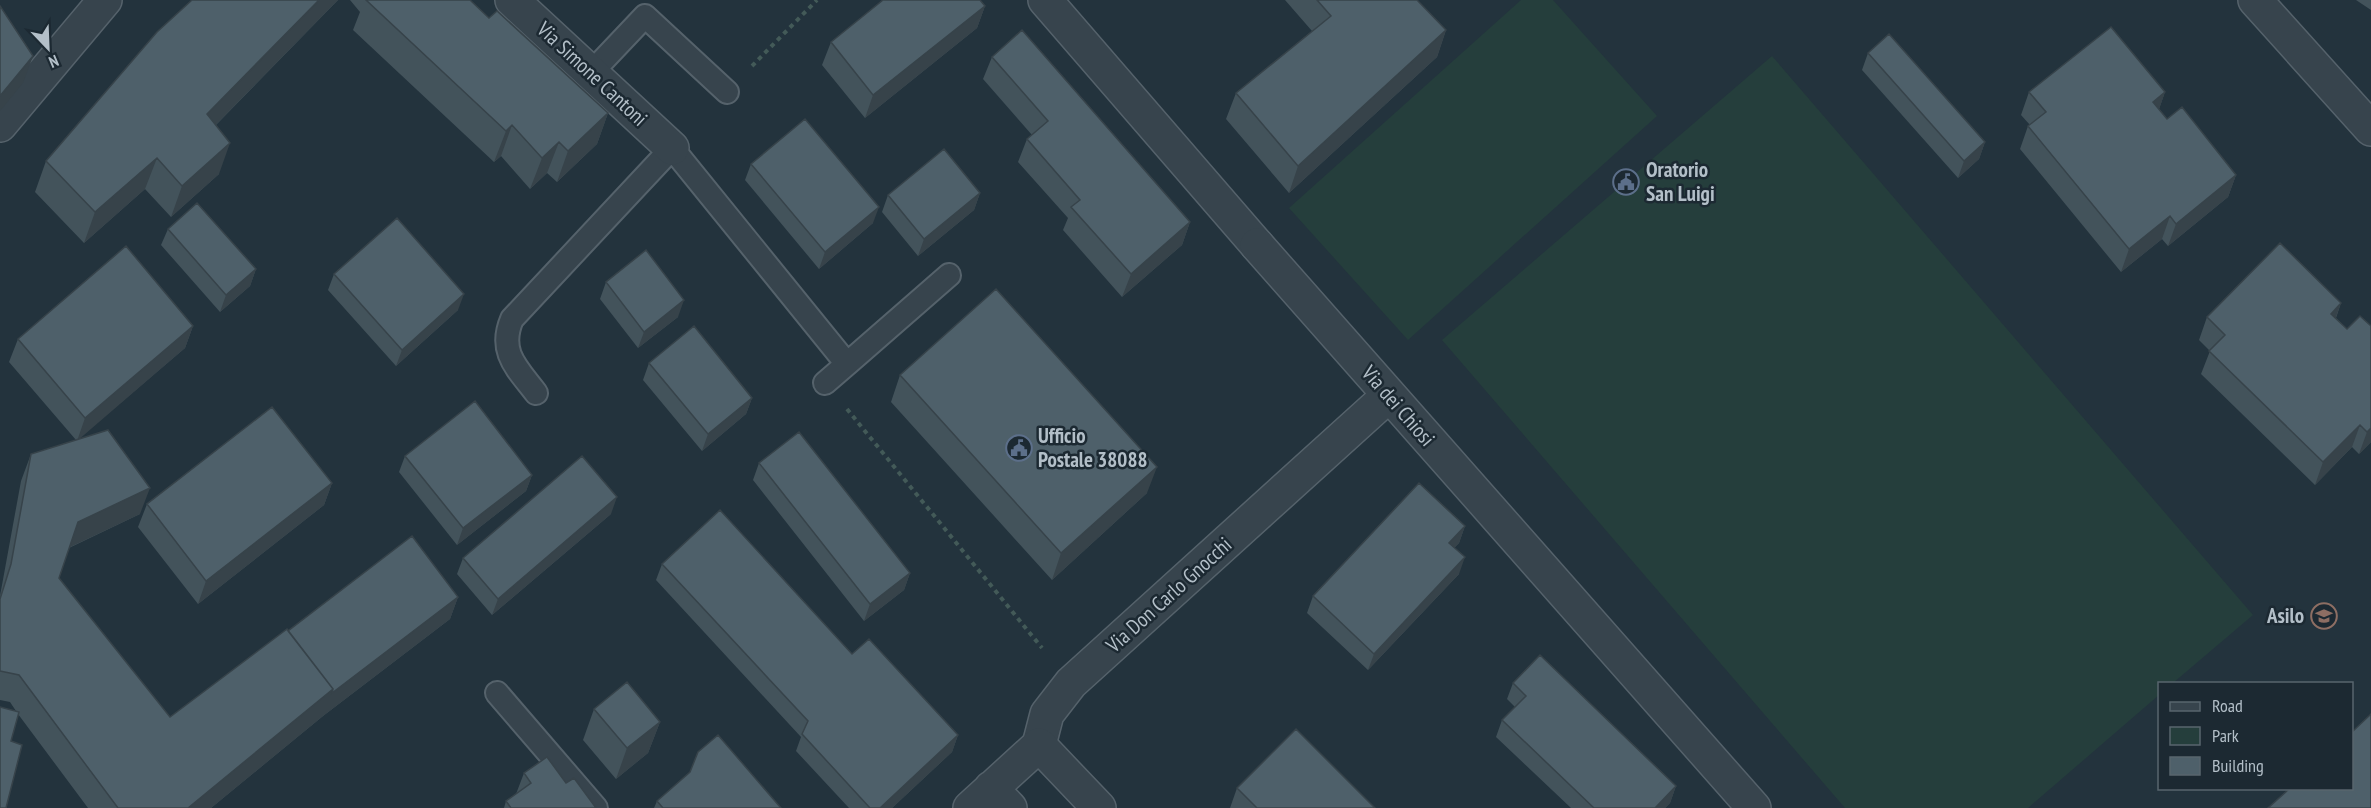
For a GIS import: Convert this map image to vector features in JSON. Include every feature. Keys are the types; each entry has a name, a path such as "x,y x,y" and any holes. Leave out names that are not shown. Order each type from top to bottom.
{"street":[{"path":"0,126 105,0"},
{"name":"Via Simone Cantoni","path":"512,0 672,148"},
{"name":"Via dei Chiosi","path":"1045,0 1388,396 1754,808"},
{"path":"2255,0 2371,129"},
{"name":"Via Don Carlo Gnocchi","path":"1039,745 1047,714 1071,683 1388,396"},
{"path":"990,802 1039,745 1099,808"}],"lane":[{"path":"591,73 645,16 727,92"},
{"path":"536,393 507,350 507,329 512,319 672,148 847,364"},
{"path":"825,383 949,275"},
{"path":"496,693 596,808"}],"green space":[{"path":"1521,0 1553,0 1657,116 1408,340 1289,208"},
{"path":"1772,56 2253,615 2174,682 2158,682 2158,696 2028,808 1845,808 1442,340"}],"building":[{"path":"192,0 319,0 207,114 230,143 182,186 157,158 95,212 46,161 157,32"},
{"path":"366,0 470,0 489,18 497,11 608,113 568,151 559,142 542,158 512,125 506,131"},
{"path":"883,0 980,0 985,6 873,95 831,42"},
{"path":"1317,0 1417,0 1446,30 1298,166 1236,93 1331,16"},
{"path":"0,6 33,56 0,96"},
{"path":"2111,27 2165,92 2153,102 2167,119 2182,107 2236,175 2176,224 2170,216 2129,249 2028,126 2046,112 2029,92"},
{"path":"1022,30 1190,222 1131,274 1071,207 1080,200 1027,139 1048,121 992,57"},
{"path":"1889,34 1985,142 1964,161 1868,53"},
{"path":"805,119 879,207 825,252 751,164"},
{"path":"944,149 980,193 924,239 888,195"},
{"path":"197,203 256,269 226,295 168,229"},
{"path":"397,218 464,294 402,350 334,274"},
{"path":"2280,243 2341,303 2331,314 2347,329 2360,316 2371,326 2371,428 2367,432 2360,425 2323,462 2209,351 2225,335 2207,317"},
{"path":"126,246 193,326 85,418 18,339"},
{"path":"646,250 684,300 644,332 606,282"},
{"name":"Ufficio Postale 38088","path":"996,289 1157,467 1061,553 900,375"},
{"path":"694,326 752,398 708,434 649,363"},
{"path":"475,401 532,475 463,528 405,456"},
{"path":"272,407 332,483 206,581 147,504"},
{"path":"108,430 150,488 78,522 59,578 170,717 287,629 333,689 188,808 118,808 19,675 0,671 0,599 11,564 31,454"},
{"path":"799,432 910,573 870,604 759,463"},
{"path":"582,456 617,497 498,599 463,558"},
{"path":"1419,483 1465,526 1449,543 1465,557 1374,654 1313,596"},
{"path":"720,510 852,654 869,639 958,735 880,808 870,808 802,734 808,721 662,564"},
{"path":"412,536 458,597 332,693 333,689 288,631"},
{"path":"1540,655 1676,786 1655,808 1594,808 1502,720 1526,696 1513,683"},
{"path":"627,682 660,722 627,748 594,709"},
{"path":"0,707 19,712 11,741 22,745 6,808 0,808"},
{"path":"2371,714 2371,808 2268,808 2288,790 2353,790 2353,731"},
{"path":"1296,729 1375,808 1257,808 1237,788"},
{"path":"718,735 781,808 663,808 657,801 690,772 698,752"},
{"path":"547,757 566,783 574,778 596,808 511,808 506,801 531,783 524,773"}],"place":[{"name":"Oratorio San Luigi","path":"1626,182"},
{"name":"Ufficio Postale 38088","path":"1019,448"},
{"name":"Asilo","path":"2324,616"}]}
